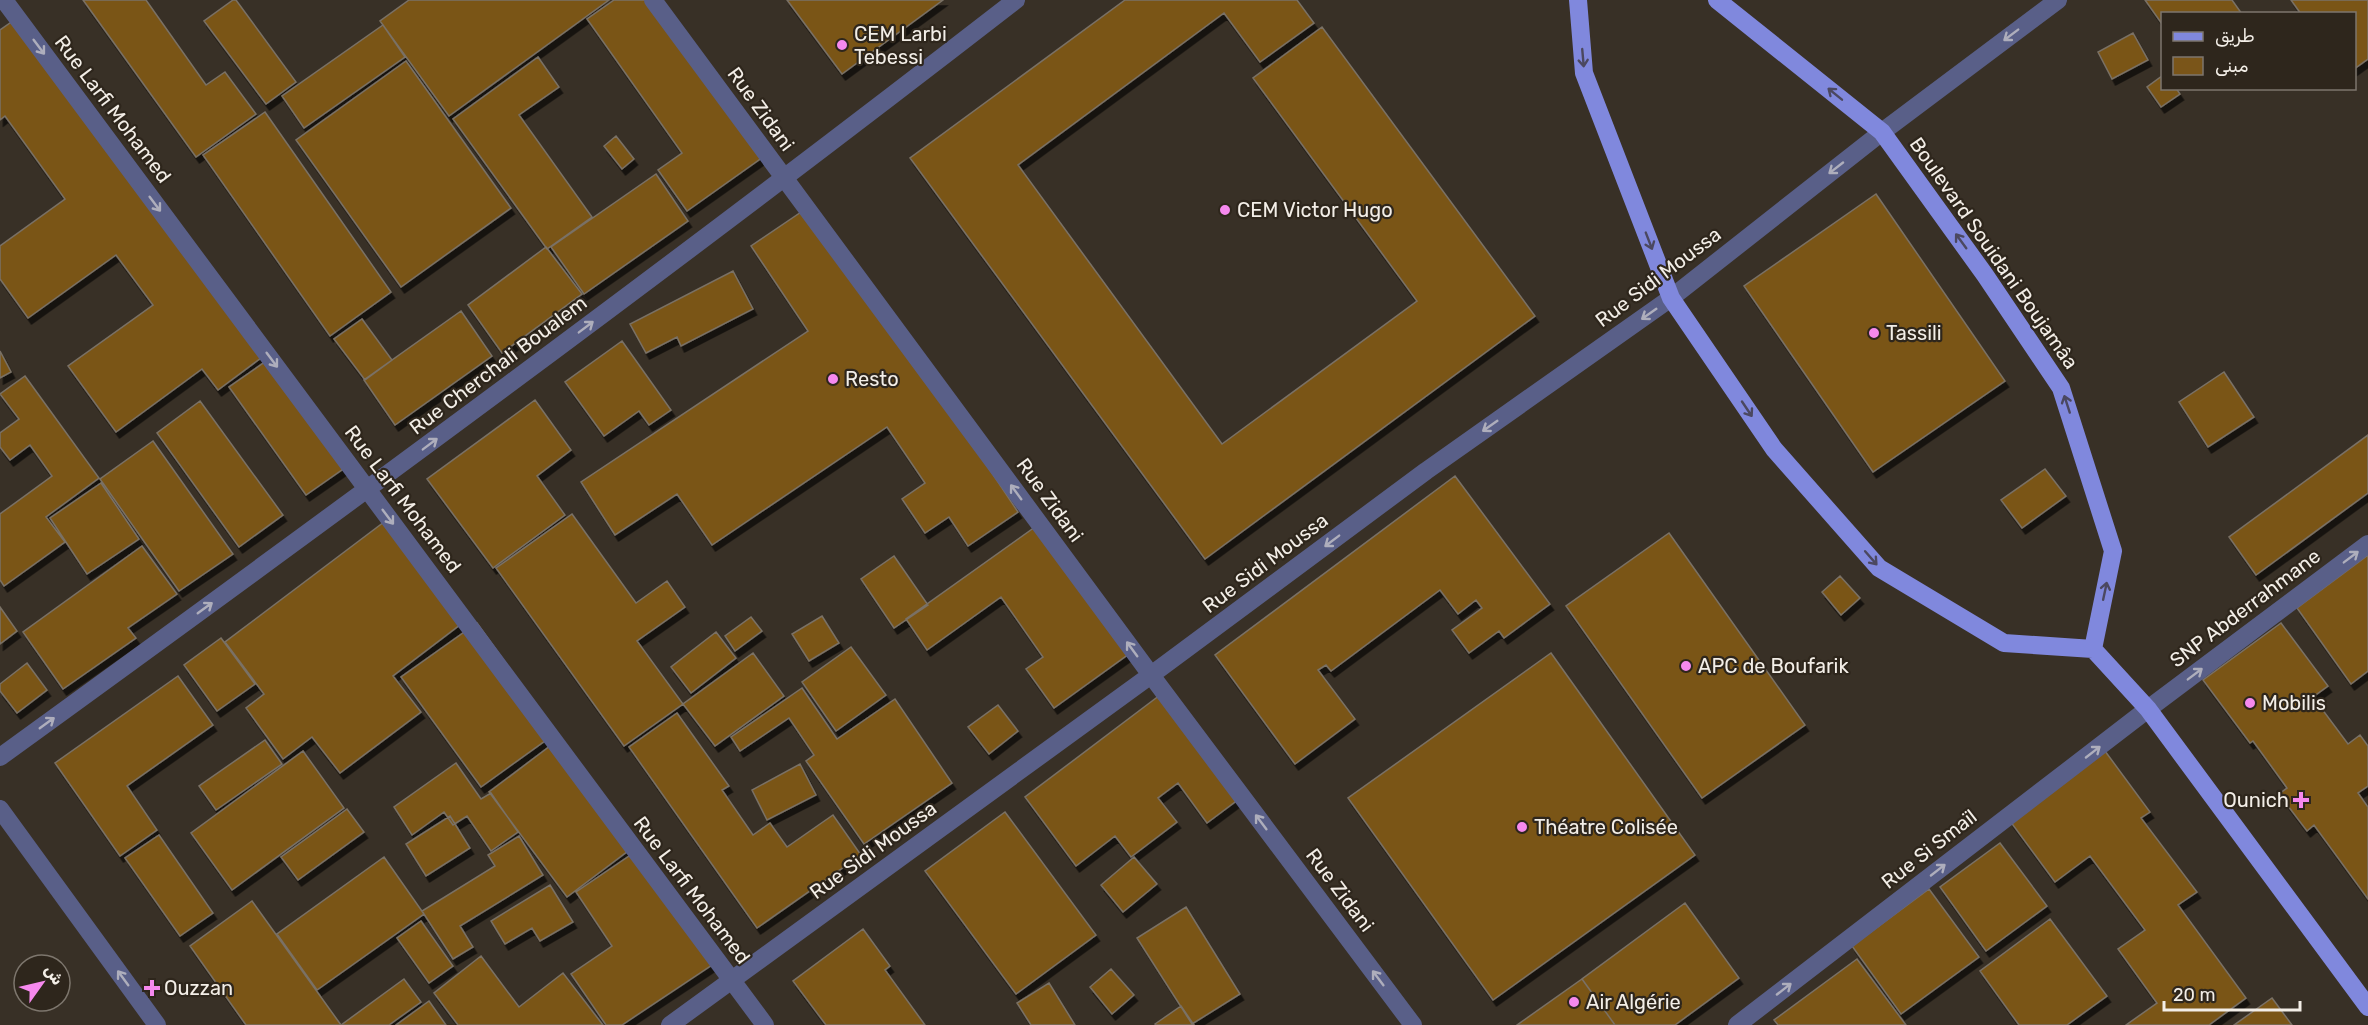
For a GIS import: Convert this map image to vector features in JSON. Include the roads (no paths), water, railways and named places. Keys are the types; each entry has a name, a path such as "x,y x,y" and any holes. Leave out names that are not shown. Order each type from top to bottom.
{"main road":[{"path":"1578,0 1584,73 1671,298 1774,449 1879,568 2004,643 2093,649 2148,709 2368,1007"},
{"name":"Boulevard Souidani Boujamâa","path":"1717,0 1882,132 1985,275 2061,388 2113,551 2093,649"}],"street":[{"name":"Rue Larfi Mohamed","path":"4,0 765,1025"},
{"name":"Rue Zidani","path":"653,0 1151,675 1413,1025"},
{"name":"Rue Cherchali Boualem","path":"0,758 368,490 785,179 1016,0"},
{"name":"Rue Sidi Moussa","path":"670,1025 1151,675 1426,471 1671,298 1882,132 2058,0"},
{"name":"SNP Abderrahmane","path":"2148,709 2368,544"},
{"name":"Rue Si Smaïl","path":"1737,1025 2148,709"},
{"path":"0,809 157,1025"}],"place":[{"name":"CEM Larbi Tebessi","path":"842,45"},
{"name":"CEM Victor Hugo","path":"1225,210"},
{"name":"Tassili","path":"1874,333"},
{"name":"Resto","path":"833,379"},
{"name":"APC de Boufarik","path":"1686,666"},
{"name":"Mobilis","path":"2250,703"},
{"name":"Ounich","path":"2301,800"},
{"name":"Théatre Colisée","path":"1522,827"},
{"name":"Ouzzan","path":"152,988"},
{"name":"Air Algérie","path":"1574,1002"}]}
